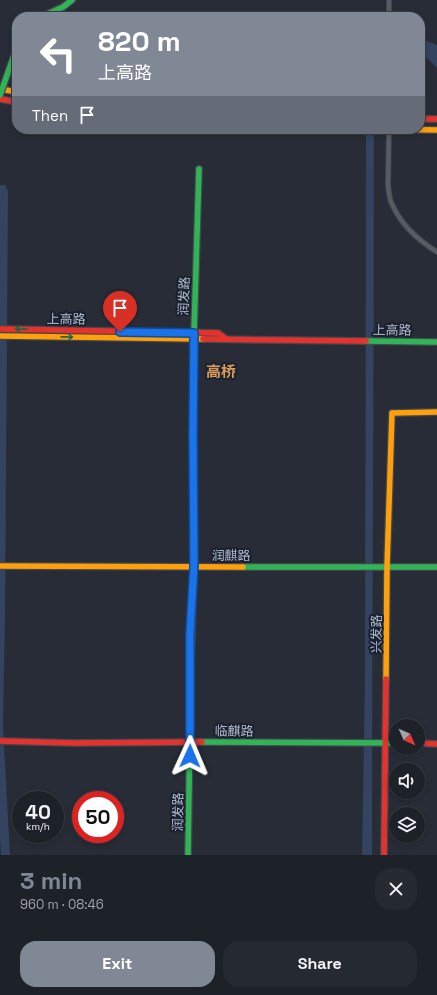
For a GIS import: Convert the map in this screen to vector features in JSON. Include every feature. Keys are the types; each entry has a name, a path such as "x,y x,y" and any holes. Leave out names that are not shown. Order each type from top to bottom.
{"main road":[{"path":"52,12 64,7 72,0"},
{"path":"0,95 12,61"},
{"path":"0,89 12,91"},
{"path":"0,99 12,101"},
{"path":"425,119 437,120"},
{"path":"425,130 437,130"},
{"name":"润发路","path":"188,855 190,633 194,566 194,336 199,169"},
{"name":"上高路","path":"0,329 194,336"},
{"name":"上高路","path":"0,336 194,336 218,332 226,339 437,342"},
{"name":"兴发路","path":"384,855 387,567 392,413 437,412"},
{"name":"润麒路","path":"0,566 437,567"},
{"name":"临麒路","path":"0,741 74,743 386,743"},
{"path":"425,743 437,744"}],"street":[{"path":"389,0 389,12"},
{"path":"389,134 388,185 391,203 414,236 437,252"}],"water":[{"path":"425,40 437,45 437,68 425,56"},
{"path":"366,134 374,134 372,855 362,855 365,678"},
{"path":"0,185 5,185 8,191 3,726 10,855 1,855 0,838"}],"traffic: fast":[{"path":"52,12 63,7 72,0"},
{"path":"0,95 12,61"},
{"path":"194,412 194,333 199,169"},
{"path":"366,341 437,342"},
{"path":"243,567 437,567"},
{"path":"188,855 191,661"},
{"path":"202,742 389,743"}],"traffic: slow":[{"path":"0,89 12,91"},
{"path":"425,130 437,130"},
{"path":"0,336 203,339"},
{"path":"386,679 387,567 392,413 437,412"},
{"path":"0,566 243,567"}],"traffic: jam":[{"path":"0,99 12,101"},
{"path":"425,119 437,119"},
{"path":"0,329 218,333 226,339"},
{"path":"203,339 366,341"},
{"path":"191,661 194,566 194,412"},
{"path":"384,855 386,679"},
{"path":"0,741 74,743 202,742"},
{"path":"425,743 437,744"}],"district":[{"name":"高桥","path":"221,371"}],"route":[{"path":"120,332 194,333 194,566 190,633 190,756"}]}
